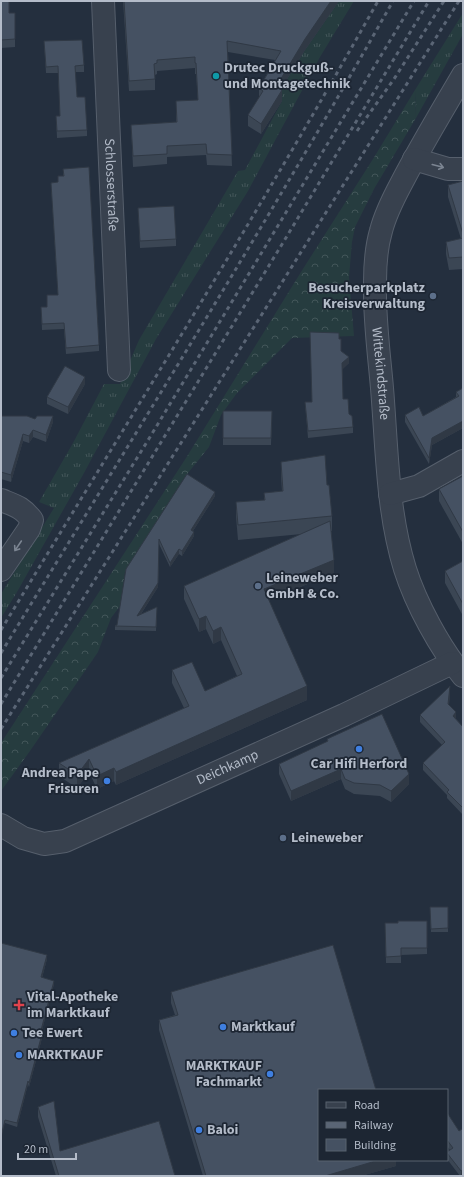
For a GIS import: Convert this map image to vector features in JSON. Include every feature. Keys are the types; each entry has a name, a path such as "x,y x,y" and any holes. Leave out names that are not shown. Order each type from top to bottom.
{"street":[{"name":"Schlosserstraße","path":"102,1 119,370"},
{"name":"Wittekindstraße","path":"458,670 425,616 411,584 399,547 390,494 374,302 377,248 380,231 390,205 414,159 463,75"},
{"path":"414,159 448,169 463,169"},
{"path":"390,494 419,486 463,461"},
{"path":"1,500 25,511 32,520 28,529 1,570"},
{"name":"Deichkamp","path":"1,825 23,838 44,844 65,841 344,715 458,670"}],"green space":[{"path":"339,1 354,1 320,57 248,191 156,339 84,473 1,618 1,594 54,508 39,502 73,443 104,384 120,384 139,340 238,171 245,170 282,101 276,97 305,50"},
{"path":"463,13 463,34 416,118 415,90"},
{"path":"415,90 416,118 374,189 355,227 349,277 354,336 292,338 237,393 221,415 209,447 184,478 125,572 120,606 111,618 98,652 1,791 1,743 186,458"}],"building":[{"path":"1,1 9,1 9,13 15,13 15,39 1,40"},
{"path":"124,1 331,1 305,39 276,87 282,90 261,124 248,115 263,91 259,88 281,51 227,41 232,155 207,154 206,144 167,146 167,154 133,156 131,125 177,122 176,101 198,100 196,63 195,57 157,60 157,63 154,64 155,79 129,81"},
{"path":"82,40 84,65 75,66 77,97 85,97 87,130 57,131 56,116 60,116 58,66 46,67 44,41"},
{"path":"89,167 99,345 66,348 64,323 42,324 41,307 47,307 47,295 58,295 51,183 58,182 58,176 64,176 63,169"},
{"path":"463,181 463,234 448,185"},
{"path":"174,206 176,239 140,241 138,208"},
{"path":"463,238 463,257 449,258 446,242"},
{"path":"310,332 339,333 339,339 341,339 341,351 349,357 342,363 343,399 348,399 349,414 352,416 353,427 308,431 305,402 312,402"},
{"path":"65,366 85,377 68,407 47,397"},
{"path":"463,388 463,421 432,438 429,458 405,415 419,407 423,416 459,396 456,392"},
{"path":"223,411 272,411 271,438 223,438"},
{"path":"1,416 27,416 35,419 37,416 53,416 46,435 33,430 29,436 23,434 11,475 1,472"},
{"path":"325,455 327,485 329,485 332,516 238,525 236,502 265,500 264,493 283,491 281,462"},
{"path":"187,474 215,492 191,530 194,532 182,551 179,549 170,563 159,539 158,583 137,616 157,607 156,627 115,626 117,625 126,569"},
{"path":"463,476 463,532 439,489"},
{"path":"330,521 334,560 264,589 307,686 116,772 114,768 97,776 89,759 77,775 59,763 189,706 172,670 192,662 205,691 242,674 221,627 213,631 206,616 199,619 184,586"},
{"path":"463,561 463,604 445,571"},
{"path":"450,686 448,704 456,712 453,716 463,727 463,808 447,792 449,790 423,763 445,742 420,715"},
{"path":"382,714 409,774 391,791 380,785 354,783 345,779 341,769 291,791 279,764 328,741 327,739"},
{"path":"430,907 448,907 448,928 431,929"},
{"path":"398,921 427,921 427,948 401,948 401,956 386,957 385,923 398,923"},
{"name":"MARKTKAUF","path":"1,943 47,955 41,977 54,981 40,1034 42,1034 17,1123 5,1120 1,1136"},
{"name":"MARKTKAUF Fachmarkt","path":"333,945 376,1089 318,1089 318,1161 376,1161 325,1176 206,1176 159,1020 178,1015 171,992"},
{"path":"54,1101 60,1151 159,1121 175,1176 59,1176 38,1107"},
{"path":"448,1114 459,1131 462,1129 463,1131 463,1170 461,1171 448,1154 448,1151 453,1148 448,1141"}],"railway":[{"path":"1,630 239,239 333,81 378,1"},
{"path":"1,653 298,166 393,1"},
{"path":"1,678 150,437 414,1"},
{"path":"1,704 429,1"},
{"path":"357,131 394,79 444,1"},
{"path":"1,729 459,1"}],"place":[{"name":"Drutec Druckguß- und Montagetechnik","path":"216,76"},
{"name":"Besucherparkplatz Kreisverwaltung","path":"433,296"},
{"name":"Leineweber GmbH & Co.","path":"258,586"},
{"name":"Car Hifi Herford","path":"359,749"},
{"name":"Andrea Pape Frisuren","path":"107,781"},
{"name":"Leineweber","path":"283,838"},
{"name":"Vital-Apotheke im Marktkauf","path":"19,1005"},
{"name":"Marktkauf","path":"223,1027"},
{"name":"Tee Ewert","path":"14,1033"},
{"name":"MARKTKAUF","path":"19,1055"},
{"name":"MARKTKAUF Fachmarkt","path":"270,1074"},
{"name":"Baloi","path":"199,1130"}]}
